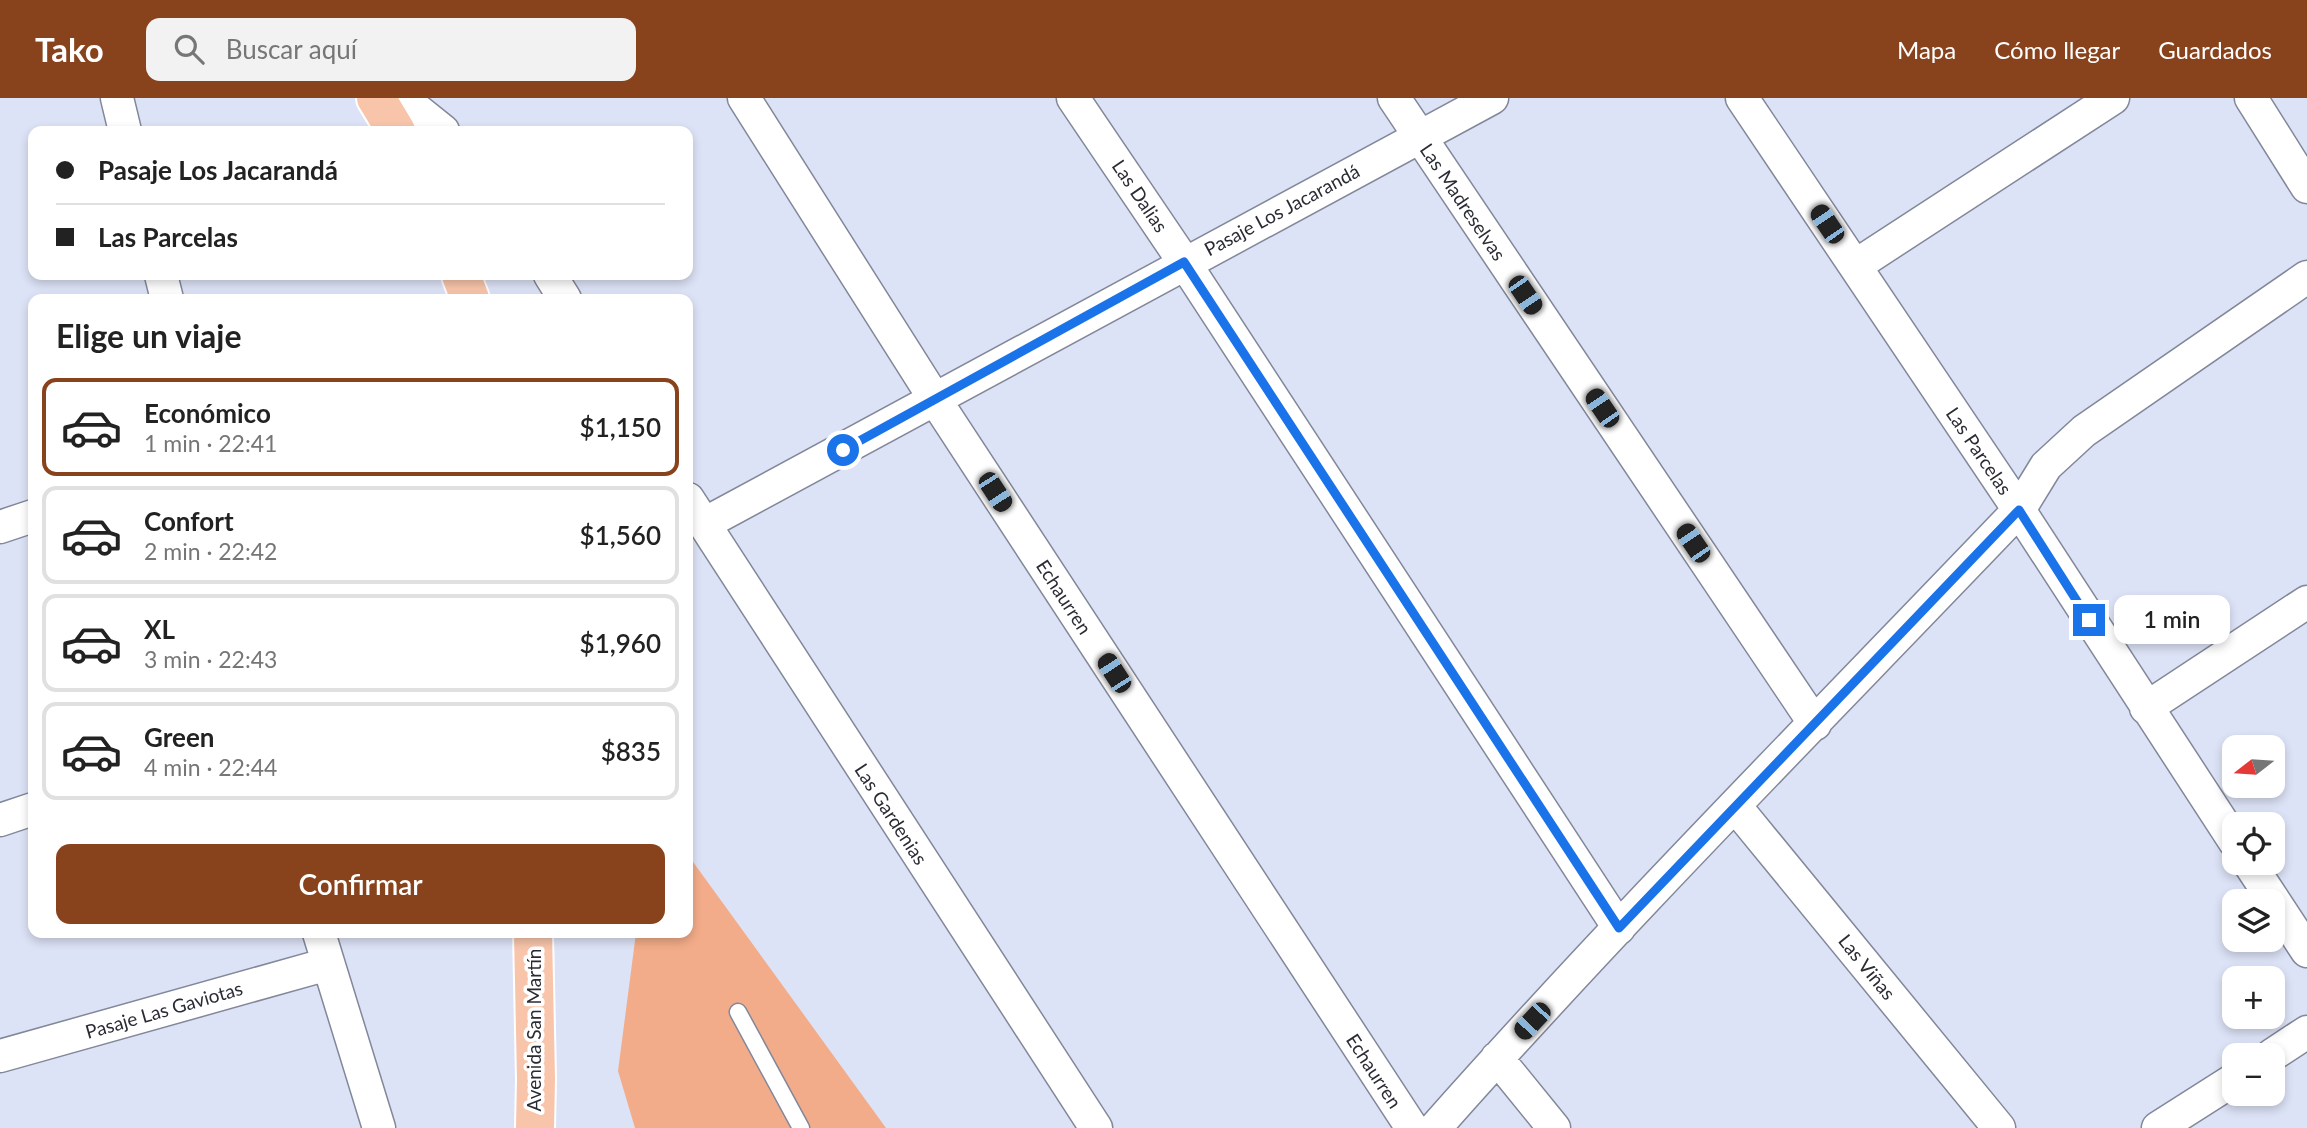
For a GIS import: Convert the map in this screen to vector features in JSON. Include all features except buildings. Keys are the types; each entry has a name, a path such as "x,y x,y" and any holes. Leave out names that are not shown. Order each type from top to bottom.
{"main road":[{"path":"376,98 393,126"},
{"name":"Avenida San Martín","path":"533,938 537,1079 535,1128"}],"street":[{"path":"117,98 124,126"},
{"path":"402,98 437,126"},
{"name":"Echaurren","path":"744,98 936,401 1412,1128"},
{"name":"Las Dalias","path":"1073,98 1184,262 1619,928"},
{"name":"Las Madreselvas","path":"1394,98 1815,724"},
{"name":"Pasaje Los Jacarandá","path":"696,512 936,401 1184,262 1492,98"},
{"name":"Las Parcelas","path":"1742,98 2019,510 2222,822"},
{"path":"1855,266 2113,98"},
{"path":"2251,98 2307,187"},
{"path":"1435,1128 1619,928 2019,510 2046,466 2084,431 2307,277"},
{"name":"Las Gardenias","path":"696,512 1096,1128"},
{"path":"0,527 28,518"},
{"path":"2146,708 2307,602"},
{"name":"Las Viñas","path":"1735,806 1999,1128"},
{"path":"0,820 28,811"},
{"path":"2257,875 2307,951"},
{"path":"320,938 379,1128"},
{"name":"Pasaje Las Gaviotas","path":"0,1056 328,964"},
{"path":"2285,1046 2307,1032"},
{"path":"1497,1058 1554,1128"},
{"path":"2158,1128 2222,1087"}],"lane":[{"path":"738,1012 801,1128"}],"shaded area":[{"path":"693,862 886,1128 635,1128 618,1071 635,938 693,938"}],"route":[{"path":"843,450 1184,262 1619,928 2019,510 2089,620"}]}
